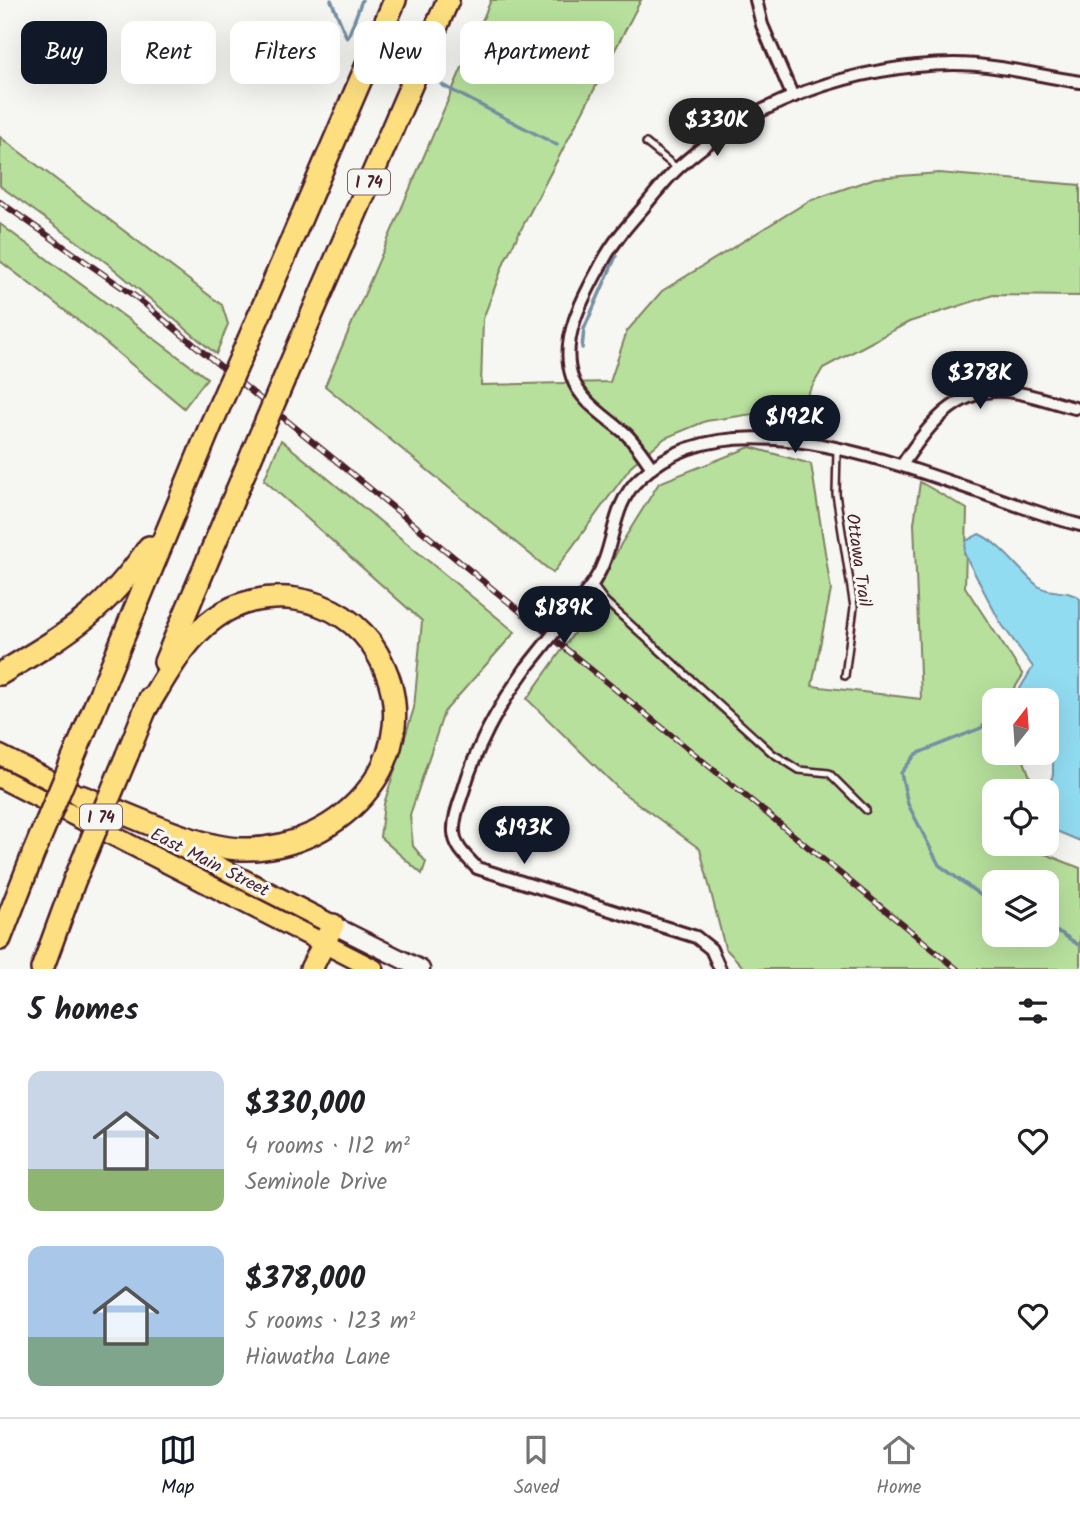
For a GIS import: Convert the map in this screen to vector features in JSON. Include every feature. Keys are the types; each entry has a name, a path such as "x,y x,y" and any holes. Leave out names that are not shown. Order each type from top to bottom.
{"highway":[{"name":"I 74","path":"0,939 172,513 396,0"},
{"name":"I 74","path":"44,969 75,879 145,710 448,0"},
{"path":"0,674 64,636 108,600 172,513"},
{"path":"80,796 220,847 270,848 307,837 355,806 386,760 395,724 395,706 384,665 360,630 325,607 287,598 252,601 214,618 180,654 145,710"},
{"path":"311,969 328,935"}],"main road":[{"name":"East Main Street","path":"0,755 80,796 328,935 374,969"},
{"name":"East Main Street","path":"0,778 328,935"}],"street":[{"path":"757,0 762,25 793,97"},
{"path":"652,468 627,436 577,389 570,369 568,342 575,319 610,247 677,168 734,126 793,97 834,82 892,69 933,65 980,65 1080,82"},
{"path":"902,465 927,426 964,398 1005,391 1075,408"},
{"path":"720,969 711,949 696,937 477,868 458,848 454,833 455,818 473,755 487,725 526,668 593,585 627,493 652,468 684,451 730,441 782,438 902,465 1080,525"},
{"name":"East Main Street","path":"328,935 421,969"}],"lane":[{"path":"646,144 677,168"},
{"name":"Ottawa Trail","path":"837,449 836,494 854,607 845,676"},
{"path":"593,585 605,601 772,753 799,770 829,773 866,810"}],"green space":[{"path":"491,0 641,0 614,52 614,21 482,21"},
{"path":"460,72 460,84 597,84 505,260 483,319 481,385 610,382 627,331 662,291 809,201 875,178 939,173 1080,185 1080,296 993,295 909,322 823,368 790,424 753,414 706,421 665,438 633,464 553,573 325,386"},
{"path":"0,137 222,305 228,324 216,354 107,263 0,186"},
{"path":"0,224 207,378 184,408 89,329 0,261"},
{"path":"281,440 515,632 444,712 410,815 413,846 426,862 422,874 380,837 384,804 414,708 422,621 264,480"},
{"path":"750,447 811,464 831,590 812,686 921,699 914,523 920,482 967,509 965,587 1023,675 1015,688 982,688 982,765 1026,765 1030,777 982,779 982,856 1050,856 1080,868 1080,969 745,969 725,948 700,849 622,792 527,699 579,626 621,544 659,483"}],"water":[{"path":"979,534 1003,551 1038,586 1080,599 1080,841 1059,832 1059,779 1051,779 1053,765 1059,765 1059,688 1020,688 1033,667 1000,622 964,553 966,541"}],"waterway":[{"path":"331,0 347,38"},
{"path":"348,37 362,0"},
{"path":"442,85 557,145"},
{"path":"582,348 584,329 616,256"},
{"path":"982,727 916,754 901,773 908,804 939,865 982,896"},
{"path":"1059,932 1080,946"}],"railway":[{"path":"0,202 136,297 957,969"}]}
